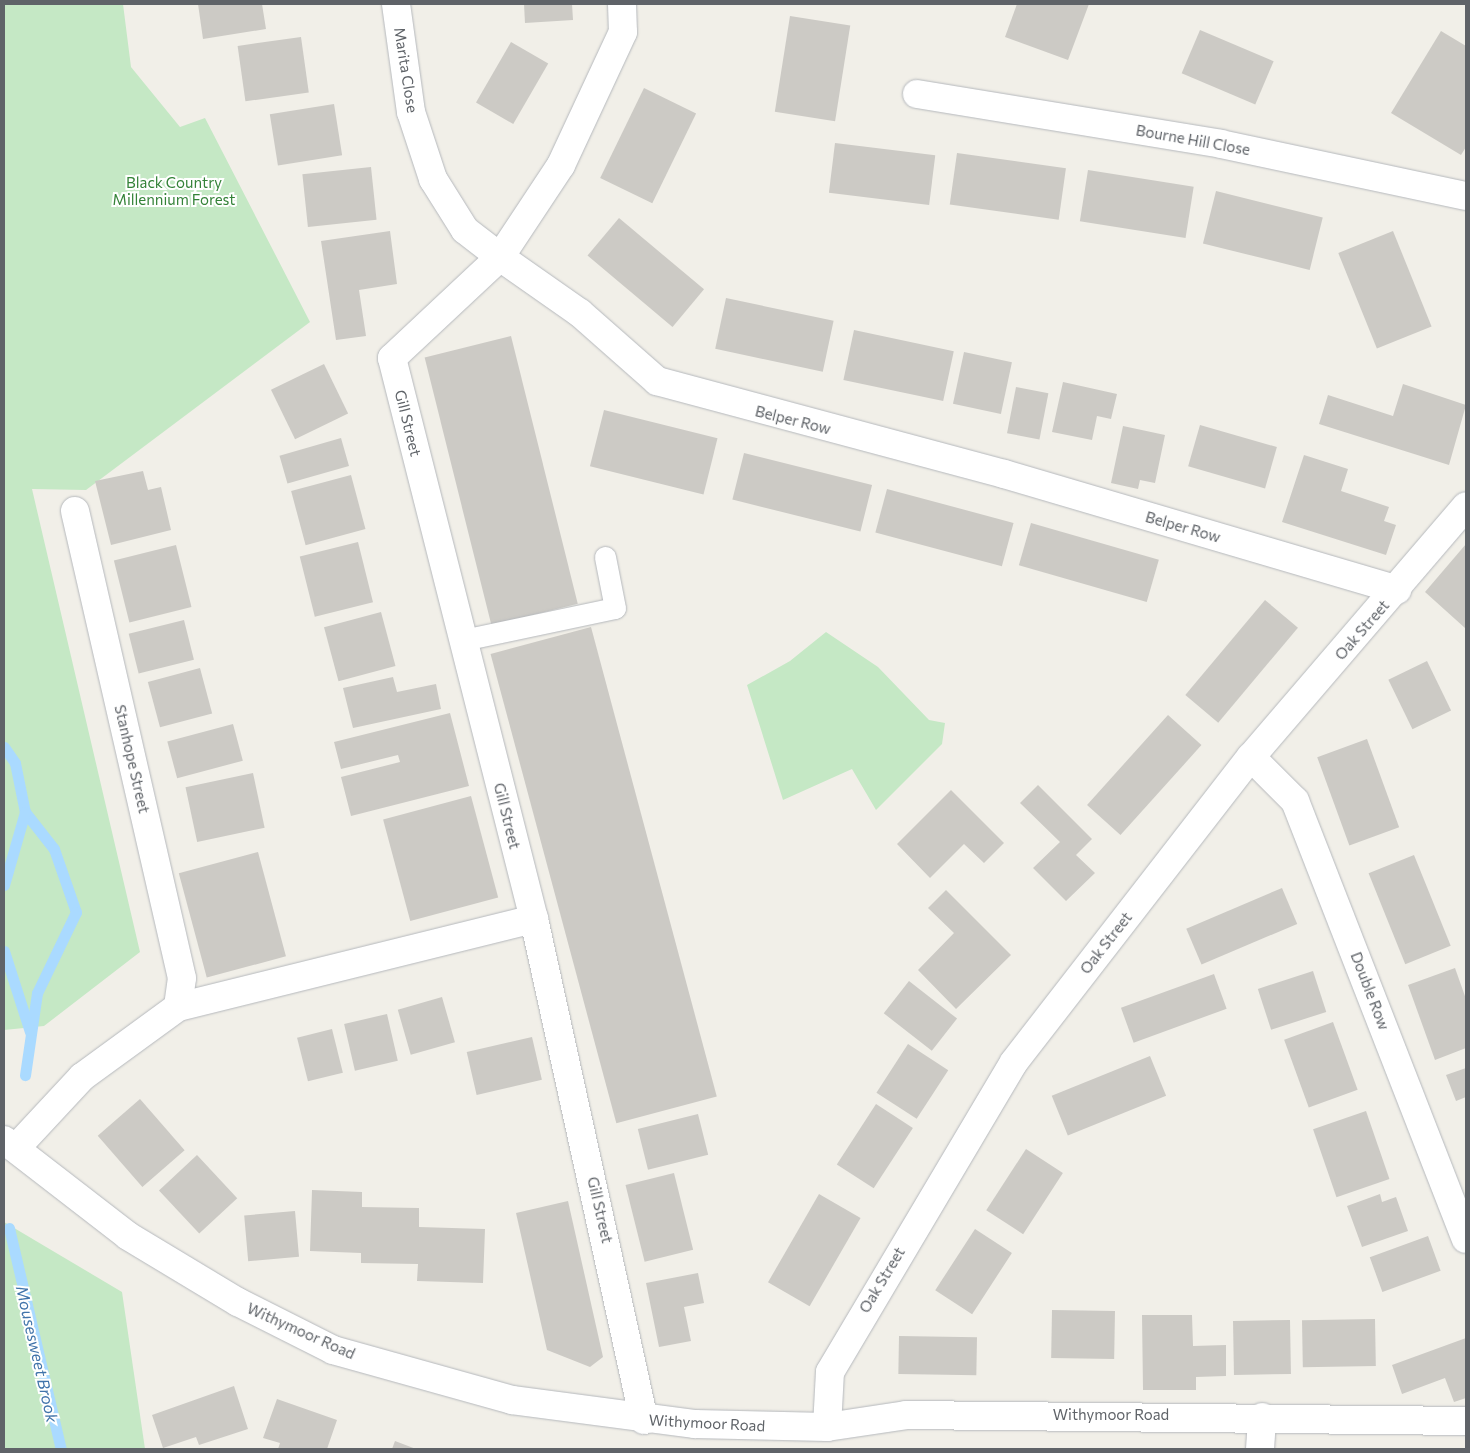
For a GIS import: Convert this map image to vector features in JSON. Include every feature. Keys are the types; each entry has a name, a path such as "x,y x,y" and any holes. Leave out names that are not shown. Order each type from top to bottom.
{"street":[{"name":"Marita Close","path":"396,4 410,112 433,179 465,230 500,257"},
{"path":"500,257 561,164 623,32 622,4"},
{"name":"Bourne Hill Close","path":"917,94 1221,144 1466,196"},
{"name":"Belper Row","path":"500,257 580,313 657,381 674,389 1004,474 1397,590"},
{"name":"Gill Street","path":"500,257 392,358 534,919 644,1420"},
{"name":"Oak Street","path":"827,1427 830,1372 1014,1062 1251,757 1397,590 1466,506"},
{"name":"Stanhope Street","path":"75,511 182,978 178,1007"},
{"name":"Double Row","path":"1251,757 1296,800 1466,1239"},
{"path":"10,1144 82,1077 178,1007 534,919"},
{"name":"Withymoor Road","path":"10,1144 128,1236 238,1302 334,1350 512,1400 644,1420 827,1427 906,1416 1466,1421"},
{"path":"1260,1449 1262,1418"}],"lane":[{"path":"463,640 615,608 605,557"}],"green space":[{"name":"Black Country Millennium Forest","path":"4,4 123,4 131,67 180,127 205,118 310,322 86,490 32,489 140,952 44,1026 4,1030"},
{"path":"826,632 878,667 929,720 945,723 942,744 876,810 852,769 783,800 747,685 790,661"},
{"path":"4,1222 122,1292 145,1449 4,1449"}],"building":[{"path":"198,4 262,4 266,29 203,39"},
{"path":"524,4 572,4 573,20 525,23"},
{"path":"1017,4 1089,4 1068,60 1005,37"},
{"path":"790,16 850,26 835,121 775,112"},
{"path":"1200,30 1274,61 1255,105 1182,73"},
{"path":"1441,31 1466,46 1466,147 1461,155 1391,113"},
{"path":"301,37 309,92 245,101 238,46"},
{"path":"511,42 548,63 513,124 476,103"},
{"path":"644,88 696,113 652,203 600,178"},
{"path":"334,104 342,155 278,166 270,114"},
{"path":"835,143 935,155 929,205 829,193"},
{"path":"957,153 1066,168 1059,220 950,204"},
{"path":"371,167 377,220 308,227 302,174"},
{"path":"1088,170 1194,187 1186,238 1080,221"},
{"path":"1216,191 1323,218 1310,270 1203,243"},
{"path":"619,218 704,289 673,327 588,256"},
{"path":"390,231 397,284 359,290 366,336 336,340 321,241"},
{"path":"1393,231 1432,326 1377,349 1338,253"},
{"path":"726,298 834,321 823,372 715,349"},
{"path":"854,330 954,351 943,401 843,380"},
{"path":"511,336 578,604 491,625 425,358"},
{"path":"964,352 1012,362 1001,414 953,404"},
{"path":"324,364 348,413 295,439 271,390"},
{"path":"1063,382 1117,394 1111,419 1097,416 1092,440 1052,432"},
{"path":"1403,384 1466,405 1449,465 1319,424 1328,395 1393,416"},
{"path":"1016,387 1048,393 1039,439 1007,433"},
{"path":"604,410 718,438 703,495 590,466"},
{"path":"1200,425 1277,447 1265,488 1188,466"},
{"path":"1123,426 1165,435 1155,483 1140,480 1138,489 1111,483"},
{"path":"341,438 349,466 287,484 279,456"},
{"path":"744,453 872,485 860,532 732,500"},
{"path":"1304,455 1348,469 1341,491 1389,507 1384,521 1396,525 1386,555 1282,522"},
{"path":"143,471 148,490 161,487 171,530 111,545 95,481"},
{"path":"351,475 365,529 306,545 291,491"},
{"path":"887,489 1014,523 1002,566 875,532"},
{"path":"1031,523 1159,560 1147,602 1019,565"},
{"path":"358,542 373,602 315,617 300,557"},
{"path":"1466,544 1466,626 1465,628 1425,592"},
{"path":"176,545 191,607 129,623 114,560"},
{"path":"1265,600 1298,628 1218,723 1185,695"},
{"path":"381,612 395,666 339,681 324,627"},
{"path":"184,620 194,660 139,674 129,634"},
{"path":"591,627 717,1096 616,1123 491,654"},
{"path":"1427,661 1451,710 1412,729 1388,680"},
{"path":"200,668 212,713 160,727 148,682"},
{"path":"393,677 397,692 436,684 441,709 353,728 343,688"},
{"path":"450,713 469,786 351,816 341,777 400,762 398,755 341,769 334,742"},
{"path":"1168,715 1201,745 1120,835 1087,805"},
{"path":"233,724 243,761 177,778 167,742"},
{"path":"1367,739 1399,827 1349,845 1317,757"},
{"path":"253,773 265,828 197,842 186,787"},
{"path":"1038,785 1092,839 1076,855 1095,873 1066,901 1033,868 1060,842 1020,803"},
{"path":"951,790 1004,843 984,863 964,844 930,878 897,844"},
{"path":"471,796 498,897 410,921 383,820"},
{"path":"258,852 286,956 207,978 179,873"},
{"path":"1414,855 1451,946 1405,964 1369,873"},
{"path":"1282,888 1297,924 1202,965 1186,929"},
{"path":"946,890 1011,955 956,1009 918,970 954,933 928,908"},
{"path":"1455,968 1466,999 1466,1048 1435,1060 1408,985"},
{"path":"1313,971 1326,1012 1271,1030 1258,989"},
{"path":"1214,974 1227,1009 1134,1043 1121,1008"},
{"path":"909,981 957,1019 932,1051 884,1013"},
{"path":"442,997 455,1042 411,1055 398,1010"},
{"path":"387,1014 398,1061 355,1071 344,1024"},
{"path":"1333,1022 1358,1090 1309,1107 1284,1040"},
{"path":"332,1029 343,1073 308,1081 297,1038"},
{"path":"532,1037 542,1080 477,1095 467,1052"},
{"path":"908,1044 948,1070 917,1119 876,1093"},
{"path":"1150,1056 1166,1096 1068,1136 1052,1096"},
{"path":"1466,1068 1466,1097 1456,1101 1446,1075"},
{"path":"140,1099 185,1150 142,1187 98,1136"},
{"path":"876,1104 913,1128 874,1188 837,1164"},
{"path":"1366,1111 1389,1179 1336,1197 1313,1129"},
{"path":"698,1114 708,1155 648,1170 638,1129"},
{"path":"1026,1149 1063,1173 1023,1234 986,1210"},
{"path":"197,1155 237,1198 199,1234 159,1190"},
{"path":"674,1173 693,1250 645,1262 625,1185"},
{"path":"312,1190 362,1192 362,1207 419,1208 419,1227 485,1229 483,1283 417,1281 418,1264 361,1263 361,1253 310,1251"},
{"path":"819,1194 861,1218 810,1306 768,1282"},
{"path":"1380,1194 1382,1202 1396,1197 1408,1231 1362,1247 1347,1206"},
{"path":"568,1201 603,1357 590,1367 547,1350 516,1213"},
{"path":"295,1211 299,1257 248,1261 244,1215"},
{"path":"975,1229 1012,1253 972,1314 935,1290"},
{"path":"1428,1236 1441,1271 1382,1292 1370,1257"},
{"path":"698,1273 704,1303 684,1307 691,1341 659,1347 646,1283"},
{"path":"1052,1310 1115,1311 1114,1359 1051,1358"},
{"path":"1142,1315 1192,1315 1193,1346 1226,1345 1226,1376 1196,1377 1196,1390 1143,1390"},
{"path":"1375,1319 1376,1366 1303,1367 1302,1320"},
{"path":"1290,1320 1291,1374 1234,1375 1233,1321"},
{"path":"899,1336 977,1337 976,1375 898,1374"},
{"path":"1466,1338 1466,1398 1454,1402 1445,1378 1402,1394 1392,1365"},
{"path":"234,1386 248,1429 199,1445 196,1437 163,1448 152,1415"},
{"path":"277,1399 337,1420 327,1449 278,1449 280,1443 263,1438"},
{"path":"395,1441 416,1449 392,1449"}],"waterway":[{"name":"Mousesweet Brook","path":"4,747 15,763 25,812 54,849 76,912 37,993 25,1075"},
{"name":"Mousesweet Brook","path":"4,885 25,812"},
{"name":"Mousesweet Brook","path":"4,951 30,1032"},
{"name":"Mousesweet Brook","path":"9,1228 61,1449"}]}
